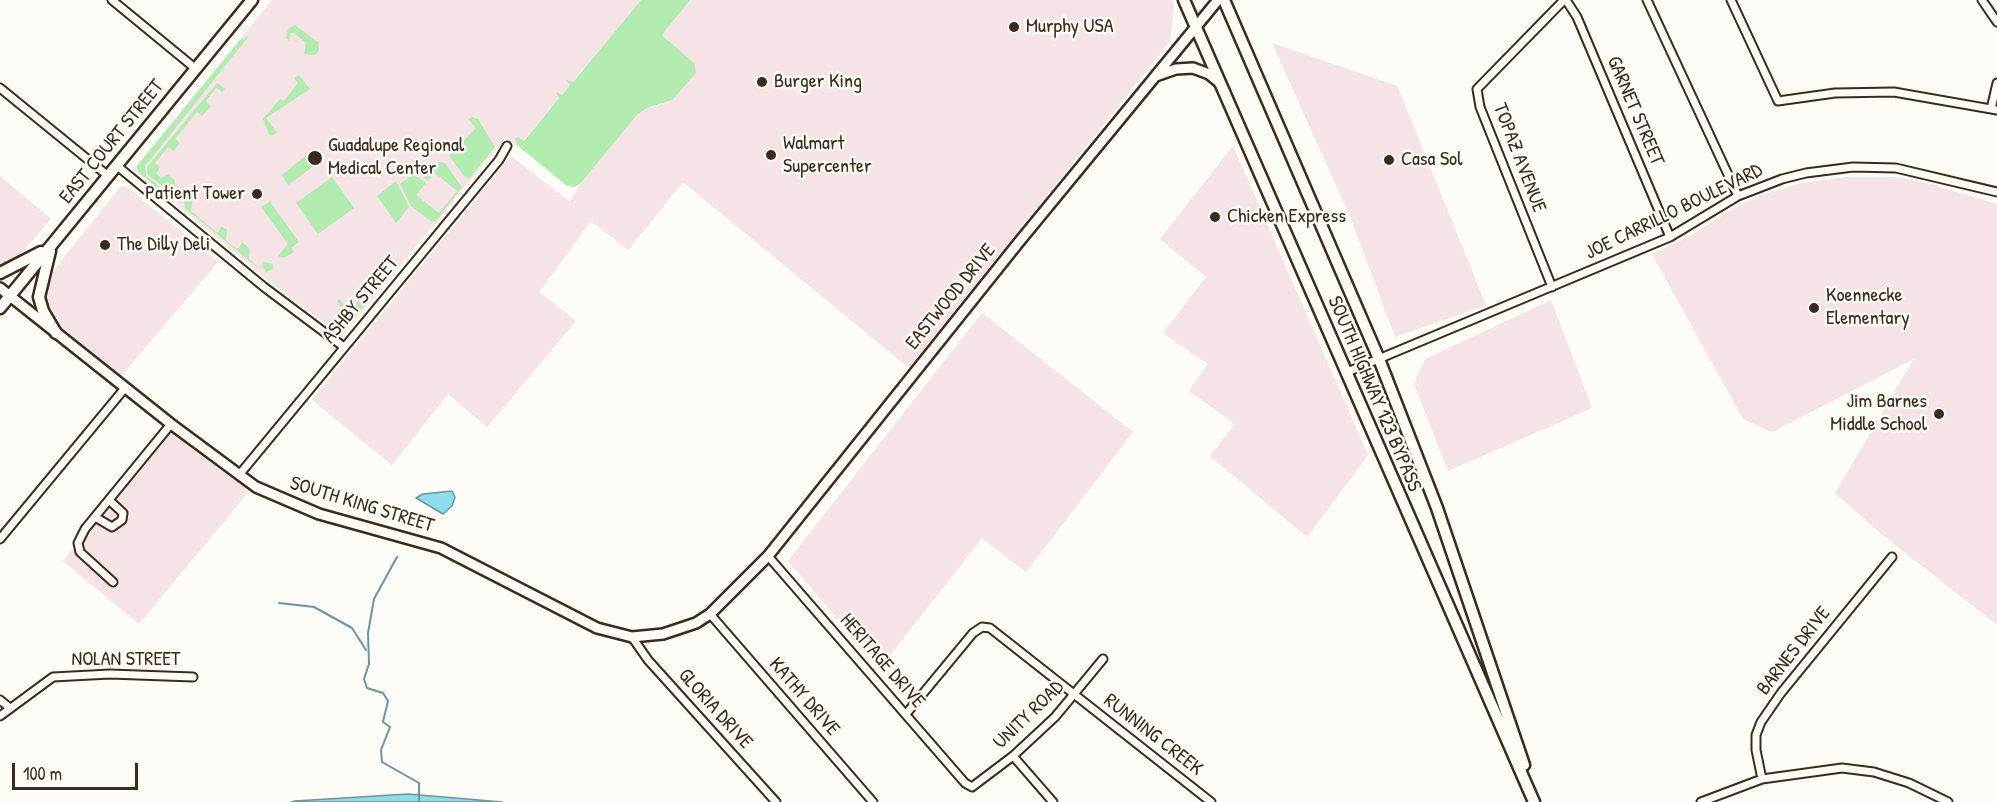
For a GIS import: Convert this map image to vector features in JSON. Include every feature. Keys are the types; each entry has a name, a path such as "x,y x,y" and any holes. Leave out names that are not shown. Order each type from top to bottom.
{"main road":[{"name":"EAST COURT STREET","path":"0,308 252,0"},
{"name":"SOUTH HIGHWAY 123 BYPASS","path":"1184,0 1224,87 1345,373 1535,802"},
{"name":"EASTWOOD DRIVE","path":"710,614 768,556 1218,0"},
{"name":"SOUTH HIGHWAY 123 BYPASS","path":"1224,0 1379,359 1437,508 1535,802"},
{"path":"1154,77 1176,69 1193,69 1209,74 1224,87"},
{"path":"0,273 25,262 53,243"},
{"path":"53,243 39,288 39,297 43,311 56,333"},
{"name":"SOUTH KING STREET","path":"0,288 239,475 256,487 294,505 441,548 597,628 632,637 672,631 710,614"}],"street":[{"path":"112,0 196,69"},
{"name":"GARNET STREET","path":"1565,0 1577,17 1670,237"},
{"name":"TOPAZ AVENUE","path":"1552,287 1480,107 1477,89 1565,0"},
{"path":"1647,0 1738,196"},
{"path":"1982,0 1997,22"},
{"path":"1734,1 1778,101 1859,91 1894,92 1994,110 1997,83"},
{"path":"0,88 107,176"},
{"name":"ASHBY STREET","path":"239,475 499,160 507,146"},
{"path":"116,165 264,287 344,347"},
{"name":"JOE CARRILLO BOULEVARD","path":"1345,373 1670,237 1738,196 1806,173 1853,167 1916,171 1997,192"},
{"path":"0,539 125,388"},
{"path":"113,582 80,552 78,543 95,517 171,424"},
{"path":"95,517 112,527 122,520 123,513 109,500"},
{"name":"HERITAGE DRIVE","path":"768,556 965,783 972,787"},
{"name":"BARNES DRIVE","path":"1762,779 1756,750 1756,735 1761,722 1781,693 1892,557"},
{"name":"KATHY DRIVE","path":"710,614 873,802"},
{"name":"RUNNING CREEK","path":"906,714 973,633 982,627 990,628 1207,801"},
{"name":"GLORIA DRIVE","path":"632,637 648,660 776,802"},
{"name":"UNITY ROAD","path":"972,787 1013,756 1075,695 1103,659"},
{"name":"NOLAN STREET","path":"0,716 53,677 89,674 193,676"},
{"path":"0,700 10,708"},
{"path":"1013,756 1053,802"},
{"path":"1701,802 1762,779 1842,768 1874,772 1909,783 1948,802"}],"shaded area":[{"name":"Guadalupe Regional Medical Center","path":"272,0 641,0 518,147 506,137 342,336 280,290 134,169"},
{"path":"690,0 1172,0 1174,5 1170,41 909,368 683,182 628,250 591,221 539,292 576,321 487,427 448,394 392,465 312,400 511,156 570,202 580,184 637,115 647,108 662,104 694,63 662,35"},
{"path":"1272,43 1397,86 1486,305 1395,337 1350,216"},
{"path":"1233,146 1368,455 1307,537 1210,456 1235,424 1189,391 1208,364 1163,333 1206,277 1160,239"},
{"path":"0,176 51,219 13,263 0,269"},
{"name":"Koennecke Elementary","path":"1845,177 1895,177 1931,184 1997,204 1997,625 1879,532 1835,493 1914,359 1772,432 1743,419 1652,254 1690,236 1737,206 1768,193 1802,183"},
{"path":"121,186 127,187 218,262 121,376 56,324 44,308 44,283"},
{"path":"1551,300 1592,408 1448,471 1414,384 1425,359"},
{"path":"982,313 1133,432 1026,572 982,538 880,668 788,561"},
{"path":"171,431 217,468 250,490 139,624 63,561"}],"green space":[{"path":"641,0 690,0 662,35 694,63 696,73 672,100 647,108 637,115 580,184 574,187 567,186 517,145 515,139 518,137 524,141 559,98 556,92 562,95 570,85 566,80 573,82"},
{"path":"295,25 318,42 319,50 315,55 304,54 306,43 294,33 291,33 289,41 286,38 288,29"},
{"path":"249,36 145,166 146,176 164,190 161,191 138,172 137,166 240,40"},
{"path":"299,75 310,89 266,118 277,133 270,136 263,119 280,99 284,101 298,83 294,78"},
{"path":"217,83 225,89 222,92 216,88 206,101 211,106 202,116 197,112 175,139 180,143 173,151 168,147 155,163 160,167 156,173 161,178 168,175 175,180 175,187 169,191 148,175 147,167"},
{"path":"472,117 478,119 495,147 469,179 449,156 476,128 468,119"},
{"path":"310,152 318,163 288,185 282,175"},
{"path":"439,162 445,163 462,187 437,220 432,222 411,206 400,184 414,174 426,183 416,195 439,213 457,191 435,173 428,181 417,172 421,169 424,173"},
{"path":"332,177 354,208 318,234 296,203"},
{"path":"396,181 409,207 396,223 377,196"},
{"path":"184,192 190,192 193,196 191,211 216,232 219,232 221,226 227,230 226,240 235,248 239,248 242,242 250,249 249,259 258,267 262,267 264,262 273,264 273,269 266,272 264,268 257,267 185,208 184,201 180,199"},
{"path":"272,200 271,203 299,242 291,248 294,252 284,258 278,256 288,244 261,207"},
{"path":"379,268 388,271 389,273 386,273 389,274 389,278 355,316 350,308 380,286 373,275"},
{"path":"340,299 354,321 342,333 335,331 332,326 334,320 344,312 337,301"}],"water":[{"path":"452,491 455,497 452,506 443,514 416,498 423,494"},
{"path":"408,794 502,802 291,802 295,801"}],"waterway":[{"path":"397,557 374,599 368,633 369,664 364,679 367,688 383,693 388,701 383,722 390,727 381,750 382,762 419,783 419,802"},
{"path":"279,603 314,607 352,628 366,650"}],"place":[{"name":"Murphy USA","path":"1014,27"},
{"name":"Burger King","path":"762,82"},
{"name":"Walmart Supercenter","path":"771,155"},
{"name":"Guadalupe Regional Medical Center","path":"315,158"},
{"name":"Casa Sol","path":"1389,160"},
{"name":"Patient Tower","path":"257,194"},
{"name":"Chicken Express","path":"1215,217"},
{"name":"The Dilly Deli","path":"105,245"},
{"name":"Koennecke Elementary","path":"1814,308"},
{"name":"Jim Barnes Middle School","path":"1939,414"}]}
